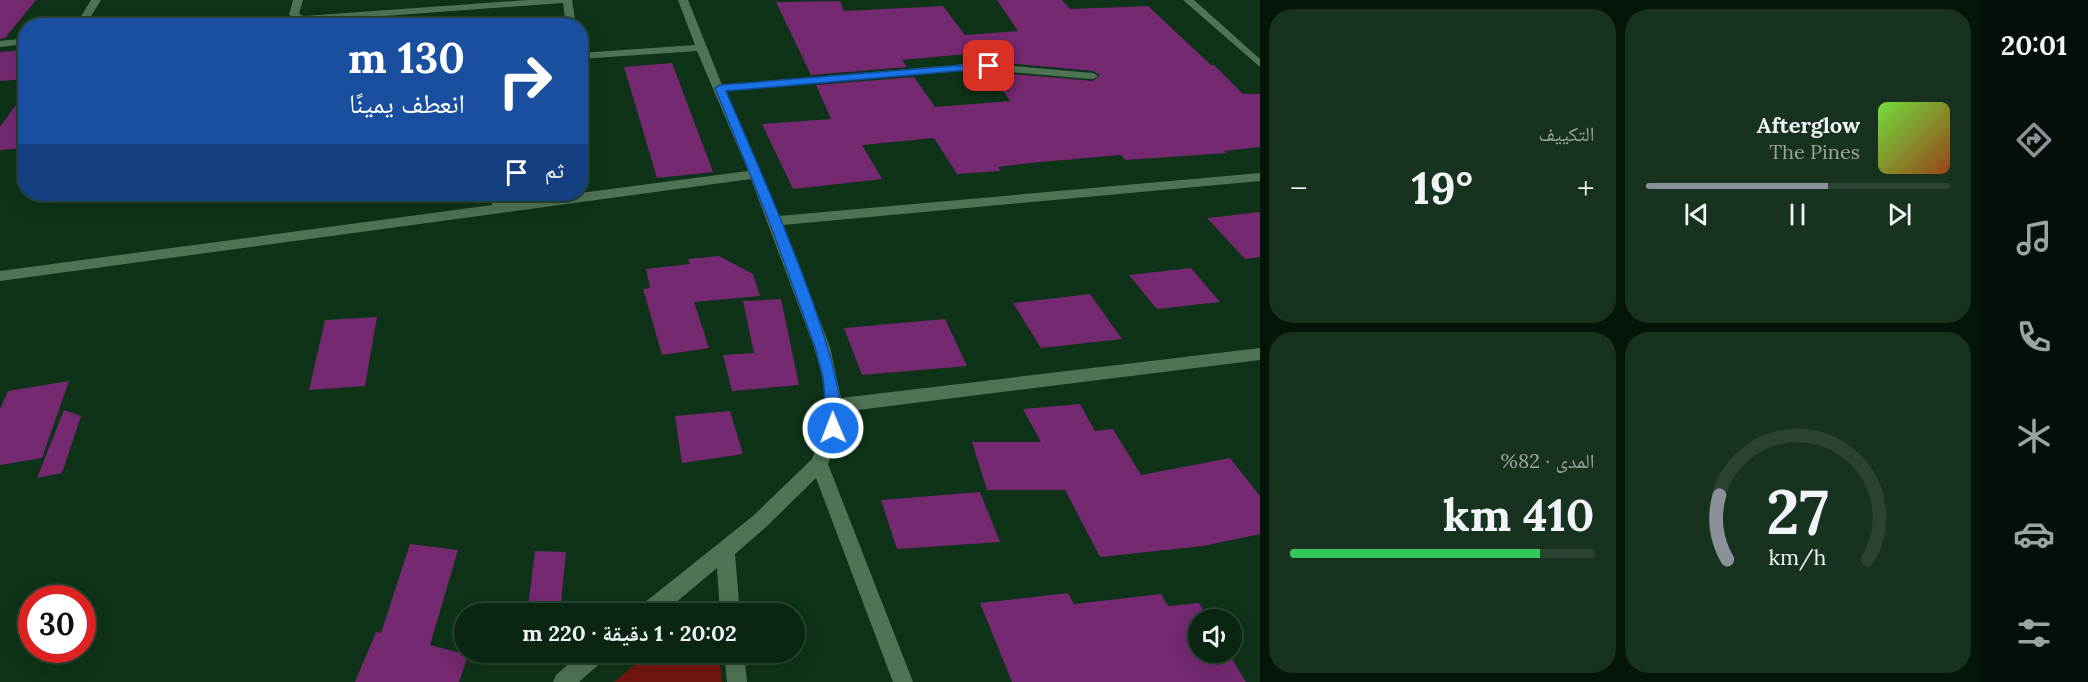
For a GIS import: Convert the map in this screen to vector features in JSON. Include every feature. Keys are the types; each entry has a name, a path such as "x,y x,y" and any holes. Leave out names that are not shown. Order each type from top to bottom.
{"street":[{"path":"85,18 96,0"},
{"path":"298,0 294,15 301,18"},
{"path":"315,18 494,3 567,0 569,18"},
{"path":"659,603 759,522 819,464 833,428 834,406 830,377 822,347 774,221 683,0"},
{"path":"1188,0 1260,64"},
{"path":"0,44 18,42"},
{"path":"588,55 701,48"},
{"path":"720,88 976,66 1001,66 1093,76"},
{"path":"588,197 755,174"},
{"path":"774,221 1260,177"},
{"path":"497,201 498,210"},
{"path":"0,276 562,201"},
{"path":"834,406 1260,354"},
{"path":"819,464 903,682"},
{"path":"724,550 729,603"},
{"path":"563,682 585,663"},
{"path":"735,663 737,682"}],"shaded area":[{"path":"636,663 720,663 722,682 614,682"}],"building":[{"path":"0,0 36,0 21,18 18,18 18,22 5,38 0,39"},
{"path":"997,0 1062,0 1070,9 1148,6 1243,94 1260,94 1260,147 1224,151 1227,153 1125,160 1121,155 1040,162 998,167 1001,171 957,174 934,138 862,145 882,179 793,189 762,124 831,119 816,85 914,77 935,107 1010,101 990,72 1093,81 1100,75 1093,71 982,61 977,53 902,60 907,67 811,75 776,2 840,1 844,11 943,6 965,35 1018,31"},
{"path":"18,51 18,80 0,81 0,52"},
{"path":"672,63 713,172 657,178 624,67"},
{"path":"18,102 18,149 0,150 0,127"},
{"path":"1260,212 1260,257 1245,259 1207,218"},
{"path":"719,256 753,274 760,296 694,302 709,348 662,355 643,289 650,288 646,269 690,264 688,259"},
{"path":"1191,268 1220,302 1157,309 1129,275"},
{"path":"1090,294 1122,339 1041,348 1013,303"},
{"path":"781,299 799,385 732,391 723,355 754,353 743,301"},
{"path":"377,317 365,386 309,390 325,320"},
{"path":"945,319 967,366 862,375 844,328"},
{"path":"69,381 42,458 0,465 0,409 8,391"},
{"path":"1080,404 1095,431 1113,429 1141,475 1230,458 1260,496 1260,534 1203,546 1100,557 1065,490 987,490 972,442 1041,442 1023,409"},
{"path":"64,410 81,416 62,473 37,478"},
{"path":"730,411 743,454 682,463 675,416"},
{"path":"980,492 1000,542 897,549 881,500"},
{"path":"410,544 458,550 430,645 454,651 454,663 465,663 459,682 355,682 376,632 381,633"},
{"path":"535,551 566,552 561,603 528,603"},
{"path":"1068,593 1074,604 1161,594 1168,606 1199,603 1203,609 1188,609 1188,663 1235,663 1246,682 1012,682 980,603"}],"route":[{"path":"833,428 834,406 830,377 822,347 720,88 989,66"}]}
